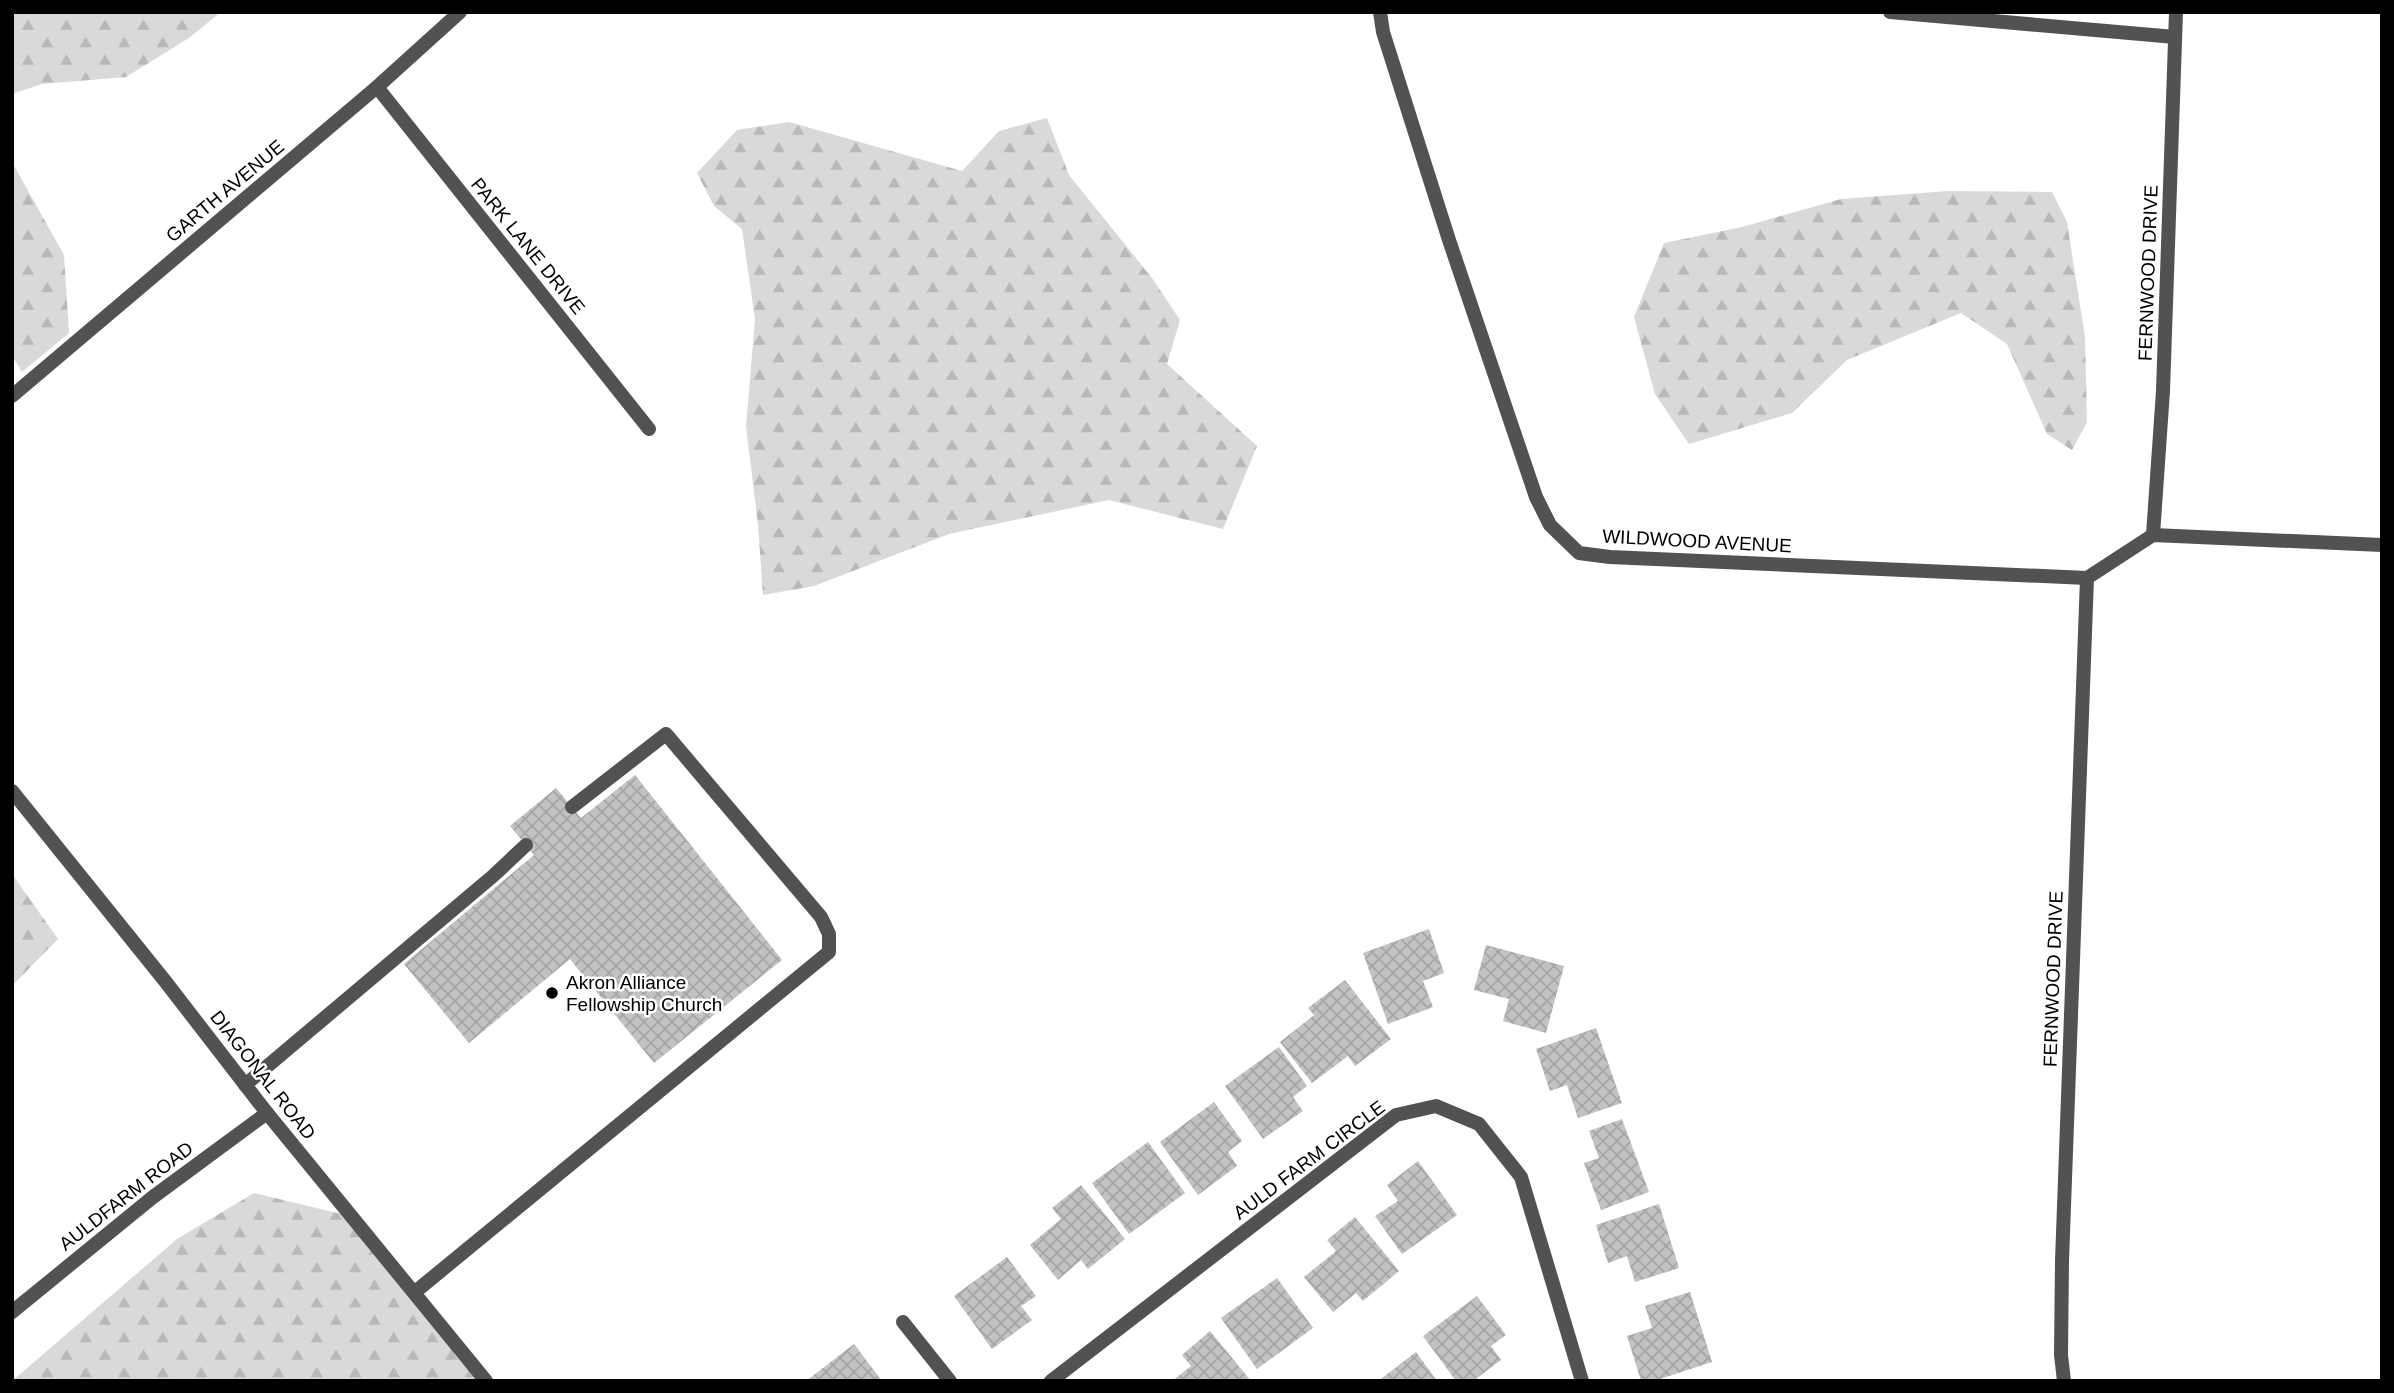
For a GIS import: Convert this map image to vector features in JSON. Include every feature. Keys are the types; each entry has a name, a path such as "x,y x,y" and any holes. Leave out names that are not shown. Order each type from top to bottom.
{"street":[{"name":"GARTH AVENUE","path":"12,396 377,87 460,12"},
{"name":"WILDWOOD AVENUE","path":"1380,12 1382,32 1444,227 1536,497 1550,525 1579,553 1610,557 2087,578"},
{"path":"1890,12 2175,37"},
{"name":"FERNWOOD DRIVE","path":"2153,536 2163,391 2176,12"},
{"name":"PARK LANE DRIVE","path":"377,87 649,429"},
{"path":"2087,578 2153,536 2382,545"},
{"name":"FERNWOOD DRIVE","path":"2064,1381 2061,1355 2062,1261 2087,578"},
{"path":"415,1292 829,952 828,934 821,917 666,734 572,807"},
{"name":"DIAGONAL ROAD","path":"12,791 267,1113 486,1381"},
{"path":"245,1085 493,876 526,845"},
{"name":"AULD FARM CIRCLE","path":"1051,1381 1396,1115 1436,1106 1479,1124 1521,1177 1578,1379"},
{"name":"AULDFARM ROAD","path":"12,1312 153,1197 267,1113"},
{"path":"904,1322 950,1381"}],"green space":[{"path":"12,12 221,12 189,38 126,77 42,84 12,94"},
{"path":"1047,118 1069,175 1152,278 1180,320 1167,364 1257,446 1223,529 1109,500 949,534 814,586 763,595 746,426 755,319 742,229 714,206 697,173 737,130 789,122 962,171 999,131"},
{"path":"12,162 64,255 69,333 22,372 12,356"},
{"path":"1948,191 2052,192 2067,222 2085,337 2087,422 2072,450 2047,434 2007,344 1961,313 1847,360 1792,413 1689,444 1655,394 1634,317 1664,243 1742,227 1841,199"},
{"path":"12,874 58,939 12,986"},
{"path":"254,1193 354,1217 486,1381 12,1381 177,1239"}],"building":[{"path":"635,775 782,960 654,1063 570,959 469,1043 404,964 534,855 510,826 556,788 581,818"},
{"path":"1429,929 1444,973 1423,981 1433,1007 1388,1024 1363,953"},
{"path":"1486,945 1564,966 1546,1033 1503,1021 1509,999 1474,990"},
{"path":"1345,980 1391,1039 1355,1066 1348,1056 1312,1083 1280,1042 1314,1015 1308,1008"},
{"path":"1596,1028 1622,1103 1578,1118 1567,1085 1550,1091 1536,1049"},
{"path":"1279,1047 1307,1086 1293,1097 1303,1111 1263,1139 1225,1086"},
{"path":"1214,1102 1242,1141 1228,1152 1237,1166 1198,1195 1160,1142"},
{"path":"1622,1119 1649,1192 1601,1210 1584,1163 1599,1158 1589,1131"},
{"path":"1148,1142 1185,1193 1129,1234 1092,1183"},
{"path":"1418,1161 1457,1215 1402,1254 1375,1216 1398,1201 1387,1185"},
{"path":"1081,1185 1125,1239 1088,1269 1081,1260 1058,1280 1030,1245 1061,1219 1052,1208"},
{"path":"1659,1204 1679,1268 1635,1282 1627,1256 1608,1263 1596,1225"},
{"path":"1355,1217 1399,1271 1363,1301 1356,1293 1333,1312 1304,1277 1336,1251 1327,1240"},
{"path":"1007,1257 1036,1296 1021,1306 1032,1320 992,1349 954,1296"},
{"path":"1277,1278 1313,1328 1257,1369 1221,1318"},
{"path":"1690,1292 1712,1362 1654,1381 1641,1381 1627,1336 1652,1328 1645,1306"},
{"path":"1477,1296 1506,1335 1491,1346 1501,1360 1473,1381 1456,1381 1423,1336"},
{"path":"1210,1331 1251,1381 1172,1381 1191,1366 1182,1355"},
{"path":"854,1344 882,1381 806,1381"},
{"path":"1416,1352 1437,1381 1378,1381"}],"place":[{"name":"Akron Alliance Fellowship Church","path":"552,993"}]}
